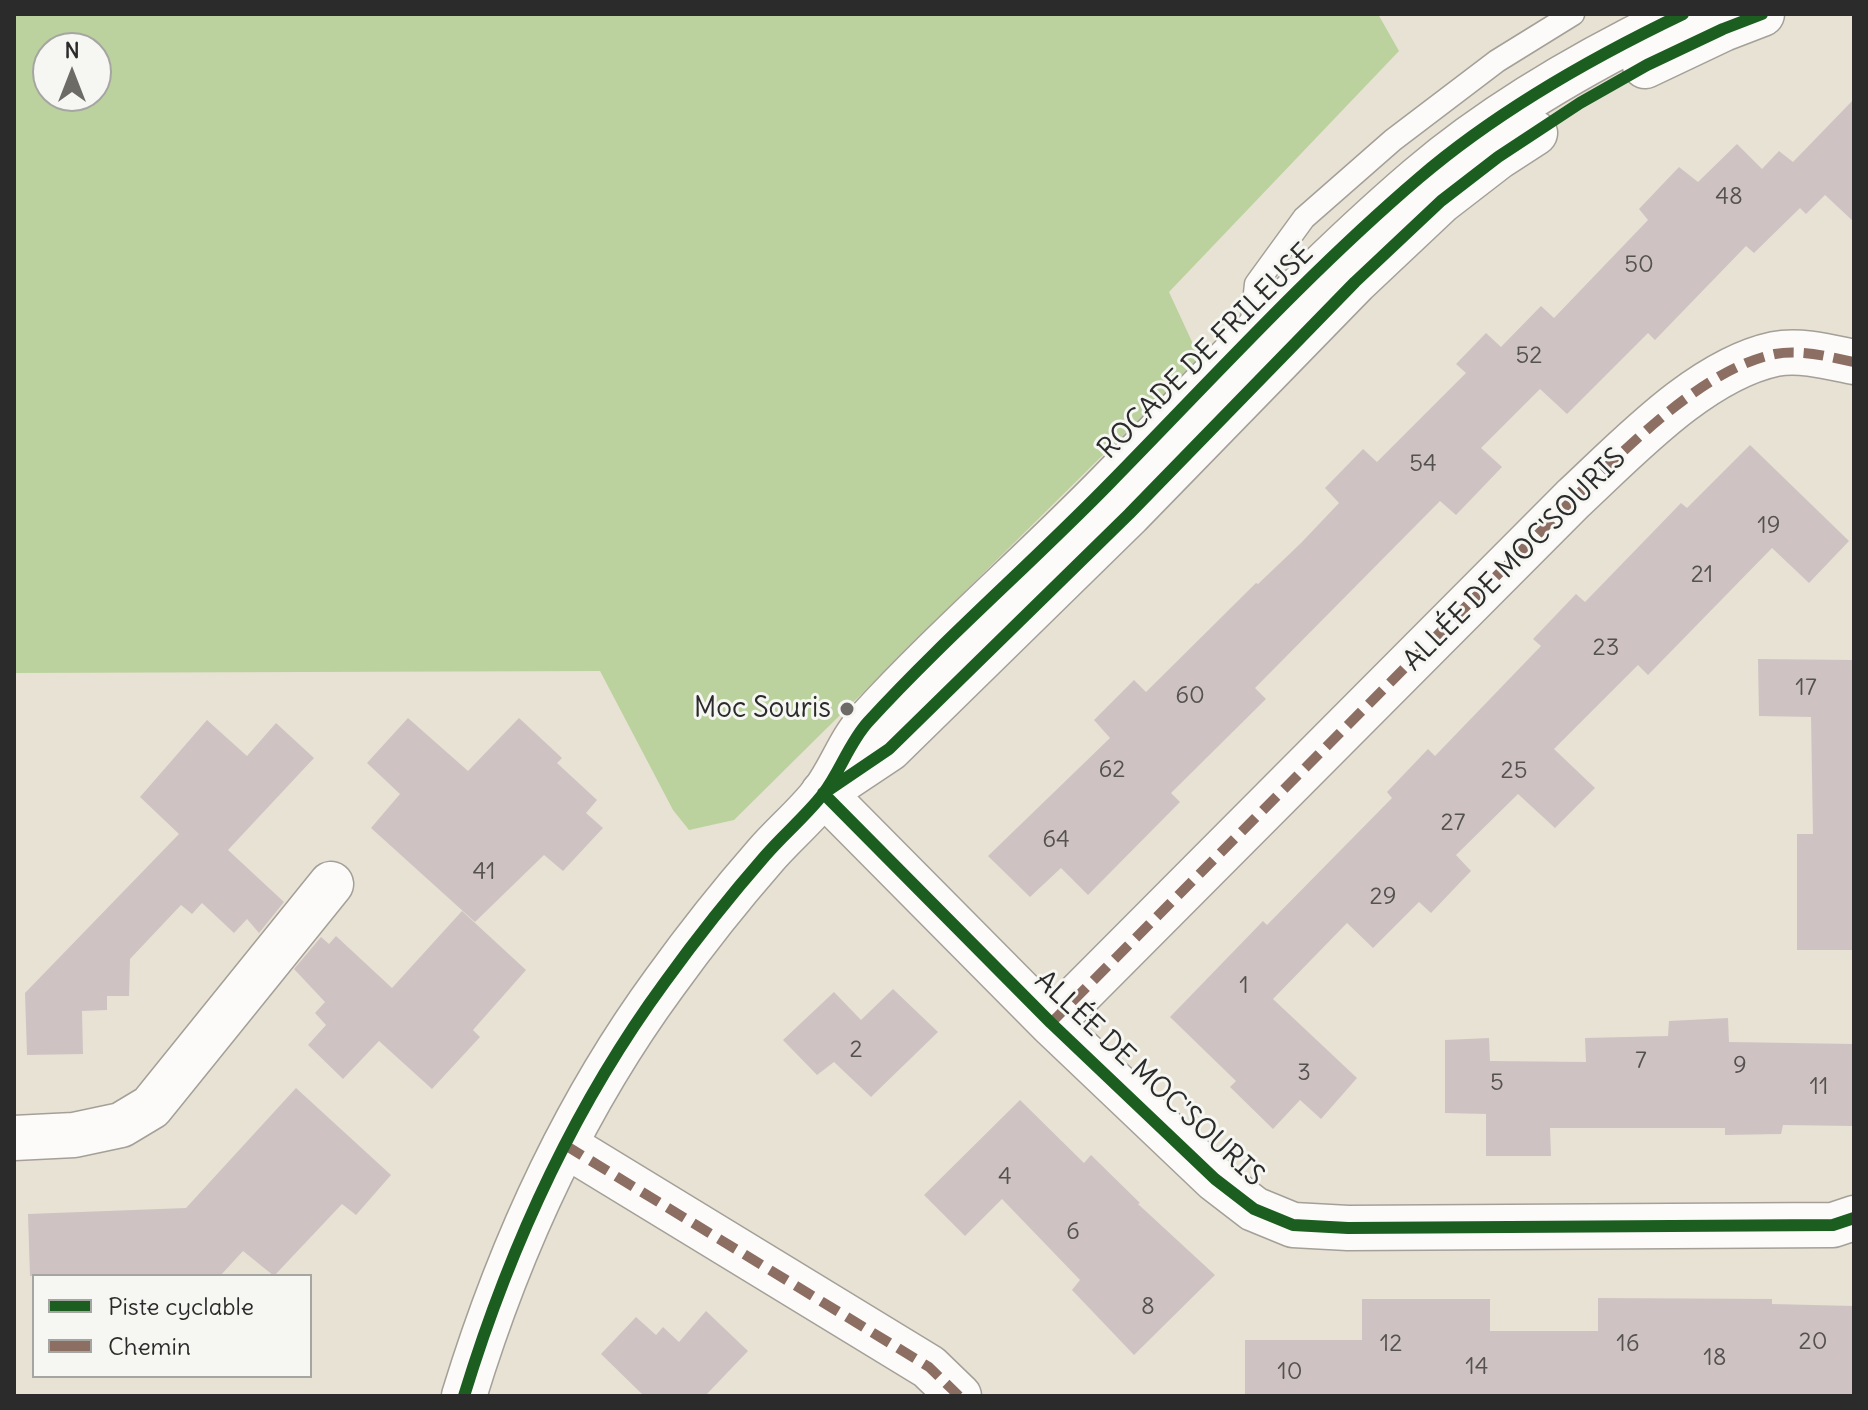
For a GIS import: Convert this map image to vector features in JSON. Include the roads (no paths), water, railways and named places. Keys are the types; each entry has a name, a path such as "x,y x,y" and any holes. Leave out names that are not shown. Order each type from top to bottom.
{"street":[{"name":"ROCADE DE FRILEUSE","path":"464,1396 517,1245 565,1145 601,1081 664,983 764,857 823,793 863,728 1045,550 1350,241 1422,176 1485,129 1565,76 1683,14"},
{"name":"ROCADE DE FRILEUSE","path":"823,793 889,749 1129,514 1355,282 1441,201 1498,157 1580,103 1647,65 1762,14"},
{"name":"ALLÉE DE MOC'SOURIS","path":"1051,1023 1573,499 1653,424 1730,369 1777,354 1821,355 1854,362"},
{"name":"ALLÉE DE MOC'SOURIS","path":"823,793 1051,1023 1215,1179 1254,1209 1293,1225 1348,1228 1833,1225 1854,1218"},
{"path":"14,1138 74,1135 121,1125 151,1107 331,884"},
{"path":"565,1145 929,1367 959,1396"}],"lane":[{"path":"1250,341 1256,284 1304,218 1404,131 1497,61 1573,14"}],"place":[{"name":"Moc Souris","path":"847,709"}]}
